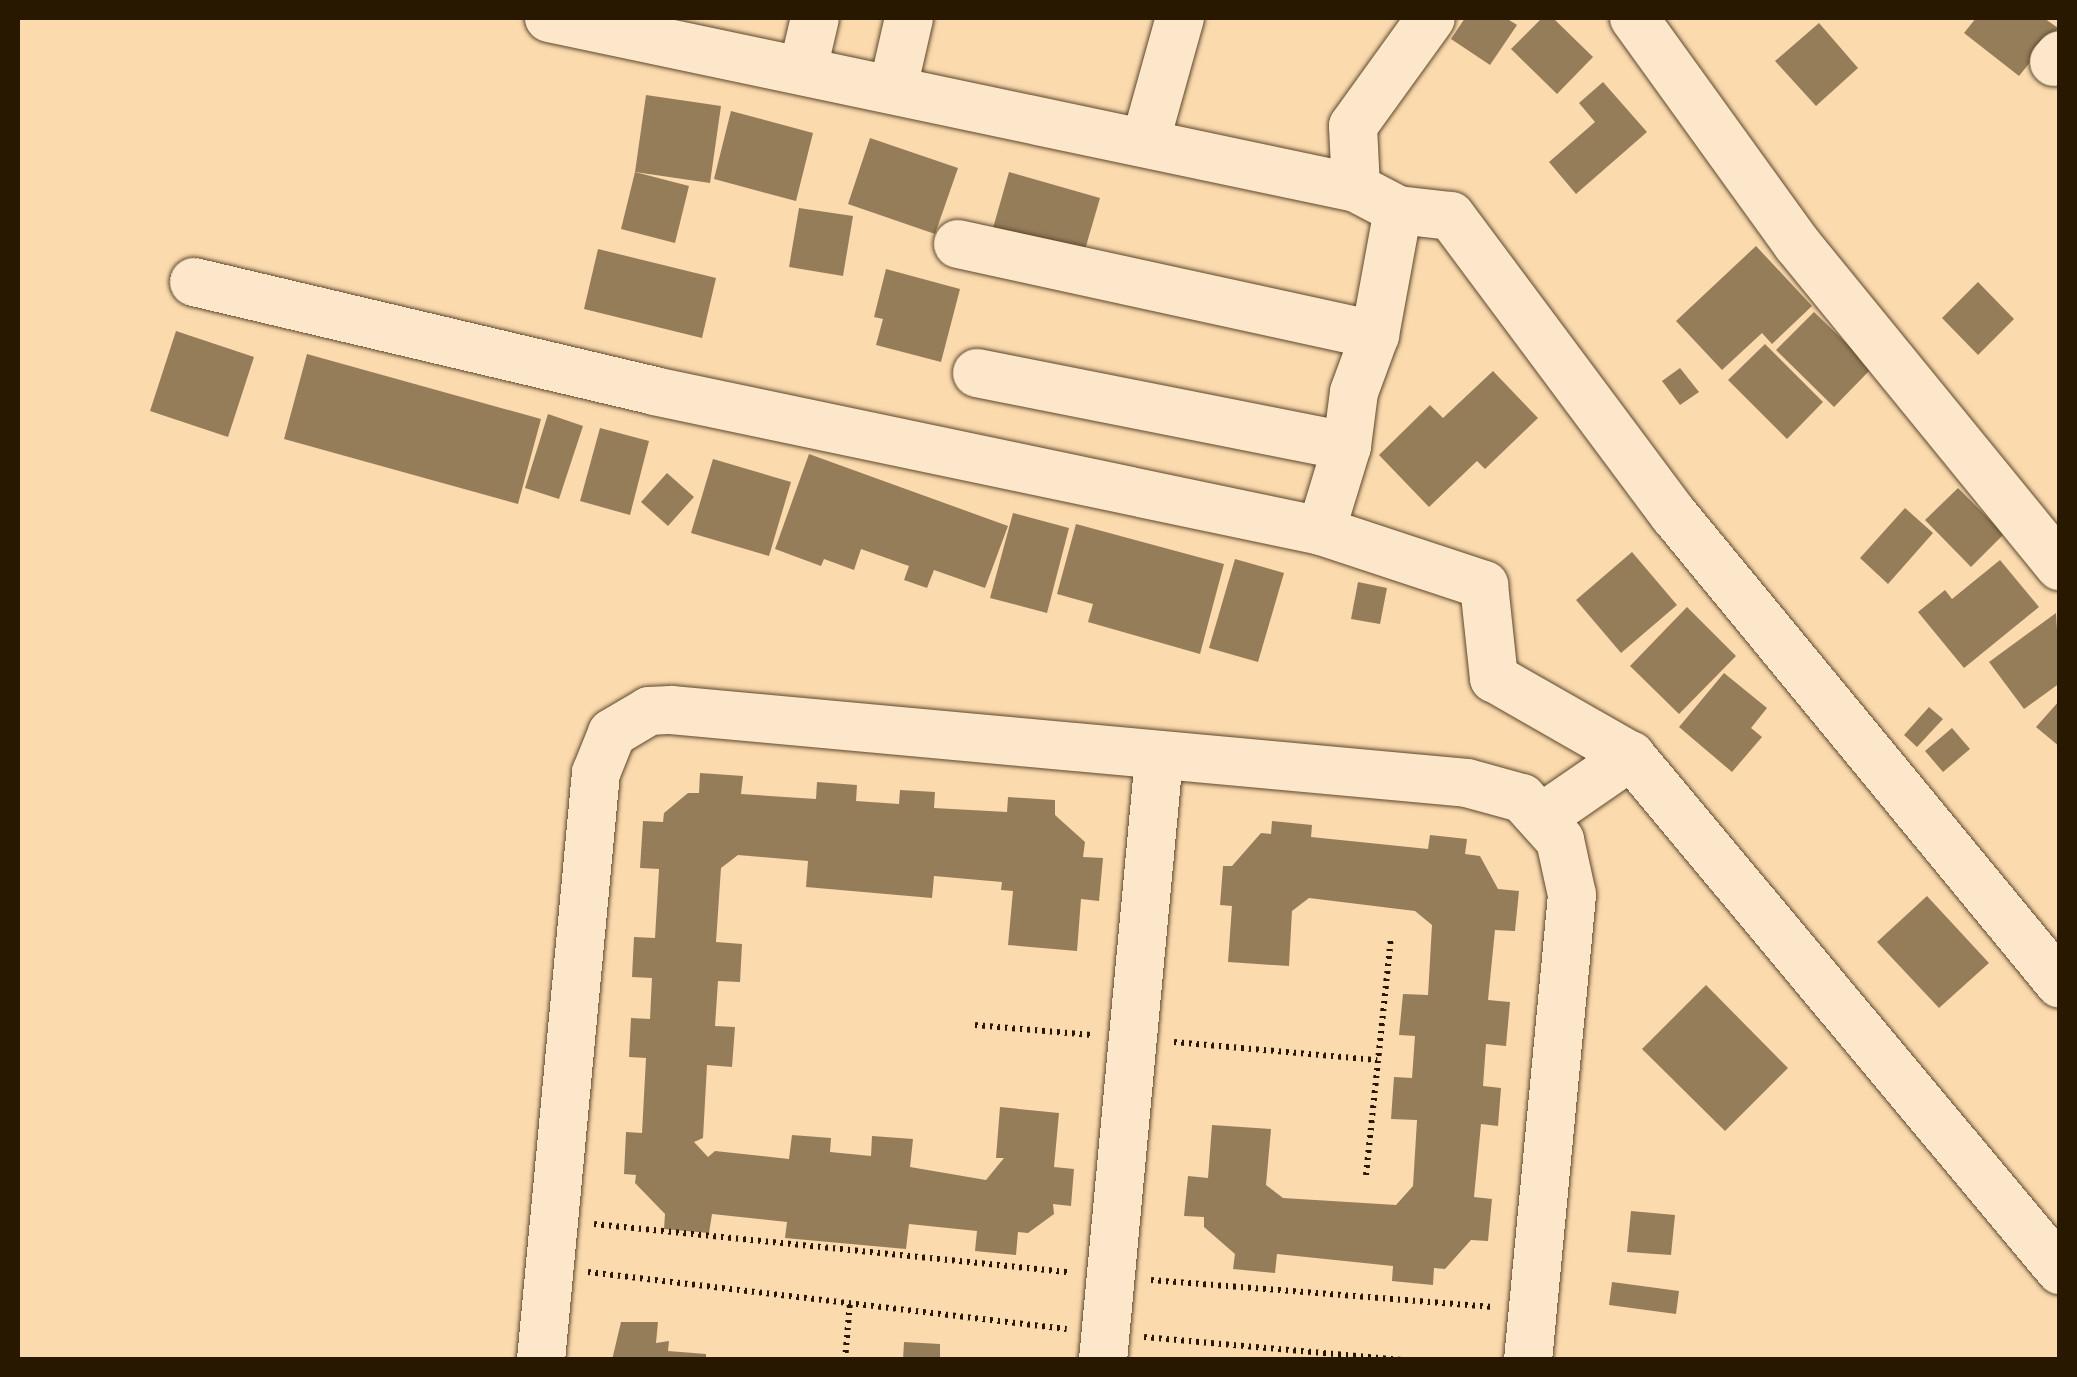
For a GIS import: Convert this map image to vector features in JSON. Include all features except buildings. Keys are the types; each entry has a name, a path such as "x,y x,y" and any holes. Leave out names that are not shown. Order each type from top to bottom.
{"street":[{"path":"562,18 1356,188 1398,210 1451,216 1674,515 2060,984"},
{"path":"803,69 815,18"},
{"path":"893,88 910,18"},
{"path":"1145,142 1180,18"},
{"path":"1356,188 1353,126 1430,18"},
{"path":"1634,18 1797,244 2060,566"},
{"path":"1322,531 1347,446 1354,392 1375,335 1398,210"},
{"path":"958,244 1375,335"},
{"path":"194,282 654,391 1322,531 1484,585 1494,678 1631,756 2060,1270"},
{"path":"977,374 1347,446"},
{"path":"540,1360 596,773 612,733 629,720 671,710 1496,786 1544,816 1566,854 1572,895 1528,1360"},
{"path":"1544,816 1631,756"},
{"path":"1104,1347 1158,757"}],"path":[{"path":"1366,1175 1390,936"},
{"path":"553,1220 1111,1276 1534,1311"},
{"path":"547,1267 850,1302 1104,1347 1296,1348 1402,1360"},
{"path":"845,1360 850,1302"},
{"path":"1295,1360 1296,1348"}]}
